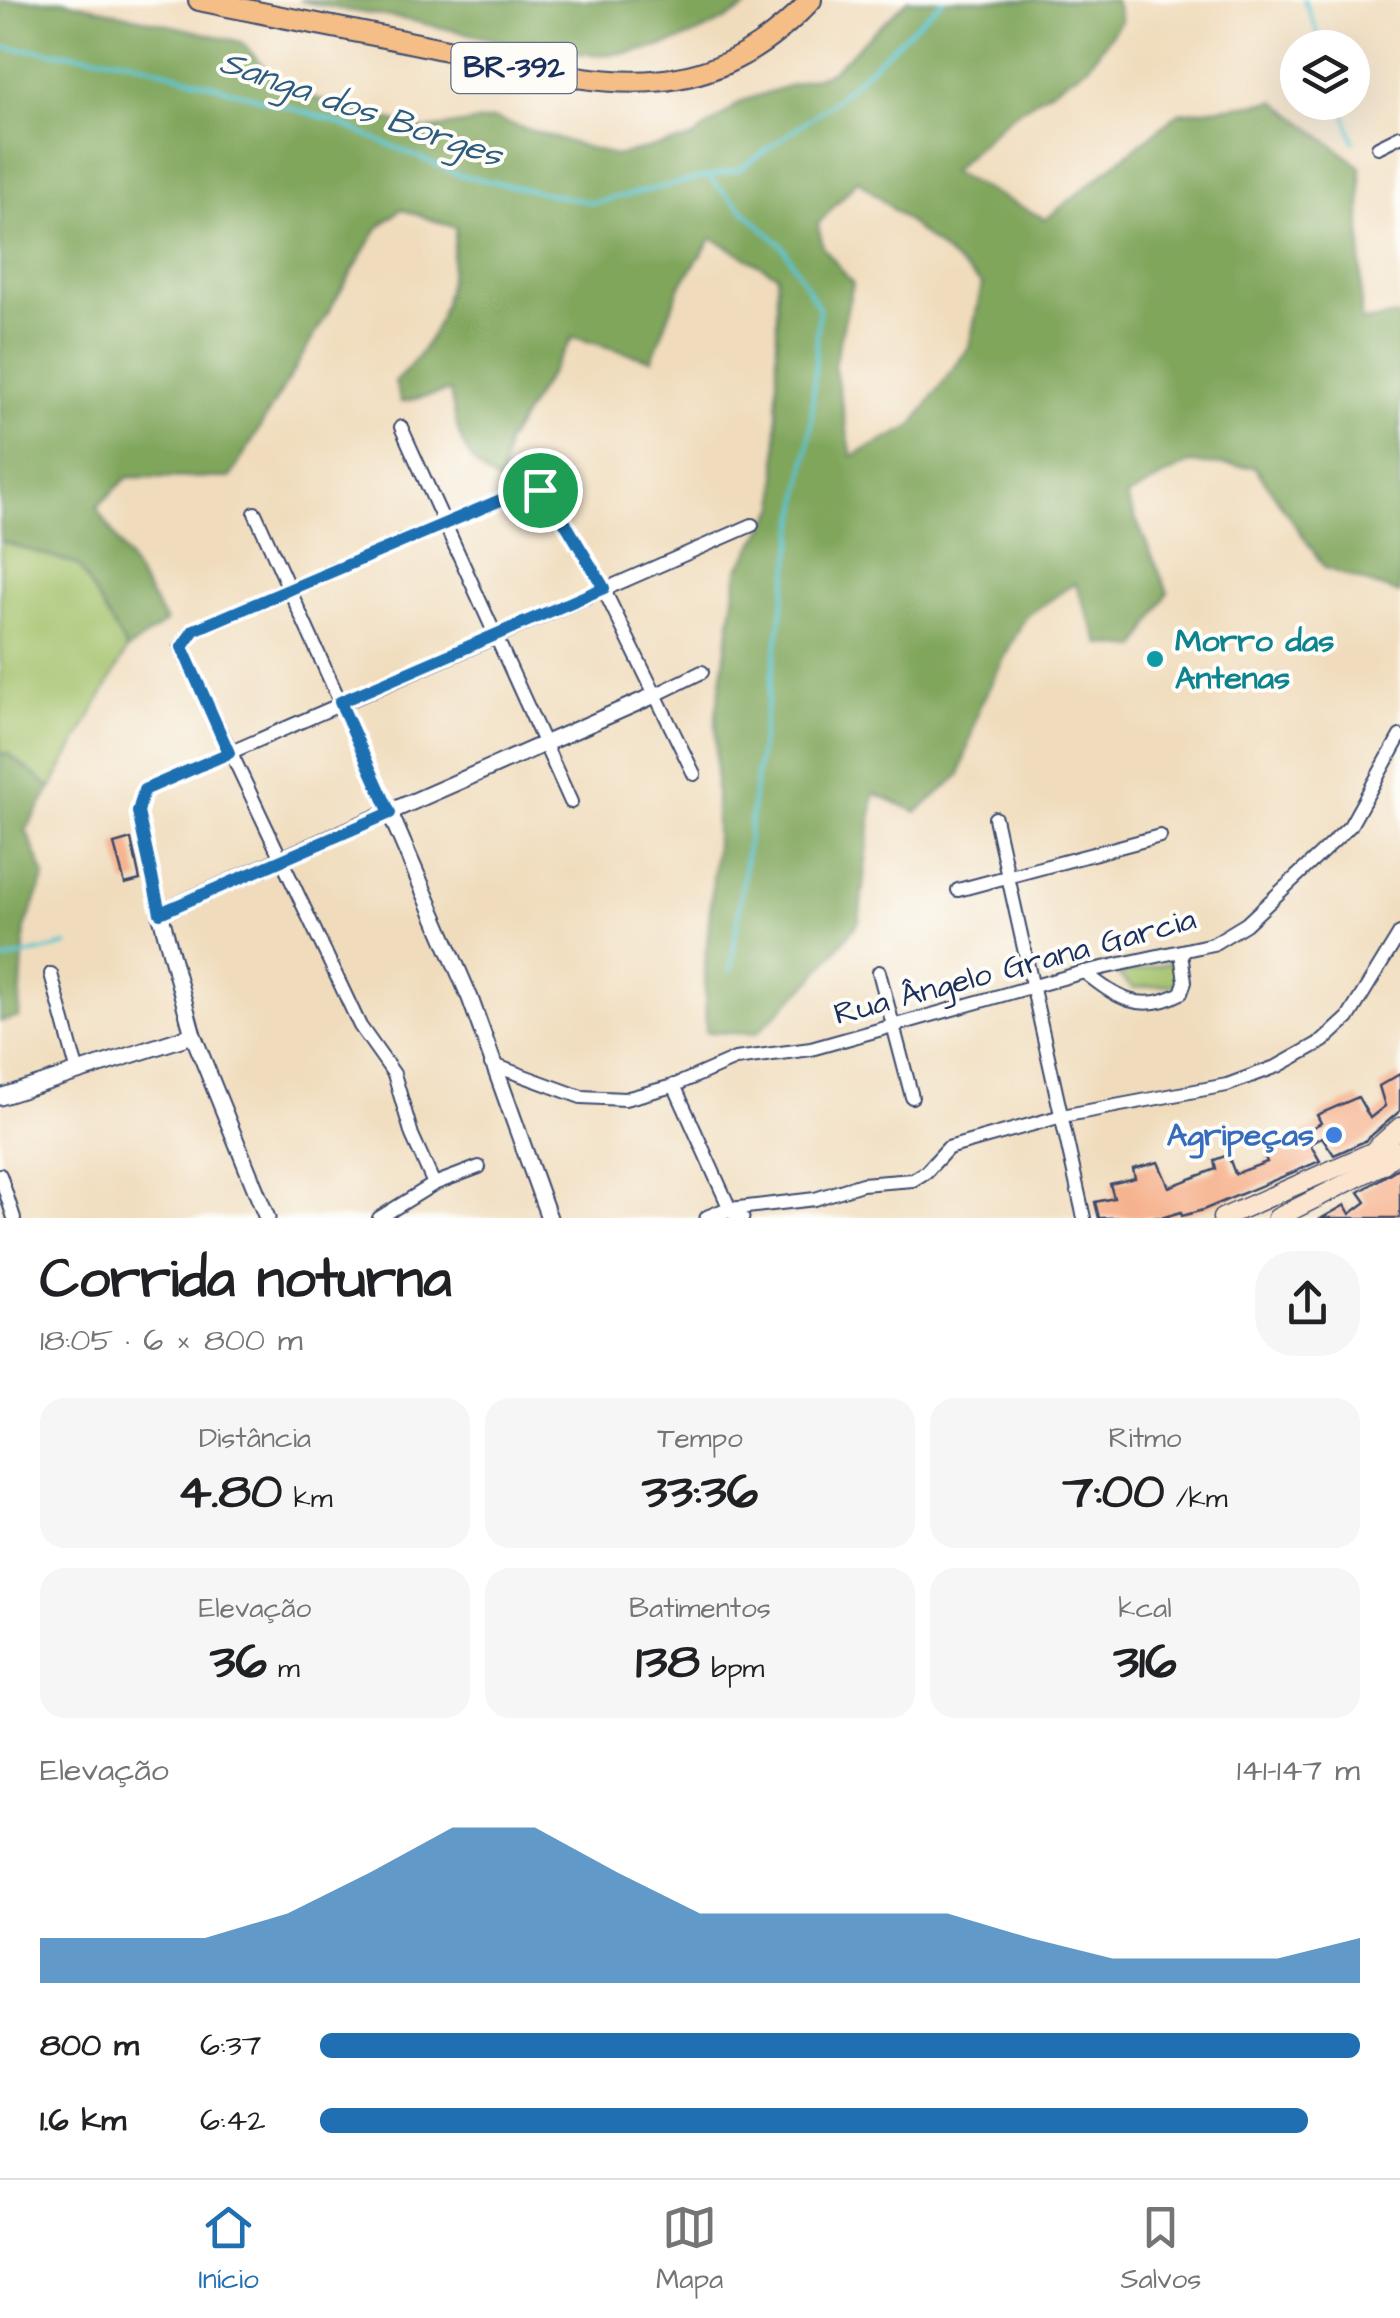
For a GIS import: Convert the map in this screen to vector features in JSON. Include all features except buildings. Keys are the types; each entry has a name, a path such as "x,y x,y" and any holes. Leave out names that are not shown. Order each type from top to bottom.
{"highway":[{"name":"BR-392","path":"199,0 444,49 536,73 611,84 659,81 721,63 783,28 812,0"}],"main road":[{"path":"1276,1218 1377,1159 1400,1127"},
{"path":"1222,1218 1400,1150"}],"street":[{"path":"1378,147 1400,136"},
{"path":"401,427 571,802"},
{"path":"434,1184 412,1136 394,1074 360,1026 280,863 182,647 185,638 194,630 529,488 549,496 604,588 694,774"},
{"path":"255,513 470,998 548,1218"},
{"path":"267,1218 193,1035 138,812 144,790 752,525"},
{"path":"160,913 545,746 702,672"},
{"name":"Rua Ângelo Grana Garcia","path":"491,1064 580,1098 625,1099 674,1085 735,1060 792,1053 896,1028 1084,972 1214,944 1246,924 1350,826 1400,736"},
{"path":"995,818 1084,1218"},
{"path":"958,890 1160,836"},
{"path":"708,1218 815,1198 862,1184 913,1180 948,1148 1062,1116 1227,1085 1278,1066 1323,1041 1348,1018 1400,933"},
{"path":"1084,972 1128,1003 1170,999 1181,993 1185,982 1180,953"},
{"path":"879,972 912,1097"},
{"path":"51,974 78,1073"},
{"path":"0,1097 193,1035"},
{"path":"674,1085 736,1214"},
{"path":"379,1218 434,1184 479,1167"},
{"path":"0,1175 14,1218"}],"path":[{"path":"1168,1218 1172,1212"}],"green space":[{"path":"0,0 62,0 241,42 287,90 424,130 494,119 615,156 693,138 742,101 831,72 908,0 1115,0 1121,21 1088,66 1008,118 951,172 1046,219 1179,113 1276,101 1280,104 1280,120 1300,120 1361,167 1361,321 1400,316 1400,594 1325,568 1255,467 1189,463 1126,497 1168,592 1137,648 1100,644 1075,583 1025,617 979,708 960,775 917,812 874,793 859,921 812,980 756,1034 706,1032 705,966 716,845 716,714 738,570 777,507 777,275 712,238 680,286 652,360 573,337 506,443 501,484 469,456 459,433 450,391 401,402 395,382 425,347 442,312 456,228 401,209 378,228 230,478 128,477 97,507 166,622 127,650 78,565 0,541","holes":["858,180 982,284 969,347 911,427 852,456 834,365 853,284 823,247 818,224"]},
{"path":"299,0 758,0 712,27 669,44 628,53 588,54 548,50"},
{"path":"0,541 78,565 127,650 51,788 7,753 0,755"},
{"path":"7,753 51,788 26,830 45,876 25,928 19,1017 0,1022 0,755"},
{"path":"1178,961 1180,984 1133,988 1118,975"}],"waterway":[{"name":"Sanga dos Borges","path":"0,47 125,59 331,120 460,175 593,203 740,169 833,102 943,0"},
{"path":"1304,0 1316,30"},
{"path":"1347,120 1354,142"},
{"path":"709,178 783,247 819,308 811,428 757,770 731,970"},
{"path":"0,961 67,945"}],"place":[{"name":"Morro das Antenas","path":"1155,659"},
{"name":"Agripeças","path":"1334,1135"}],"route":[{"path":"529,488 540,490 549,496 604,588 340,702 390,813 160,913 138,812 144,790 229,753 182,647 185,638 194,630 290,592 442,523 529,488"}]}
